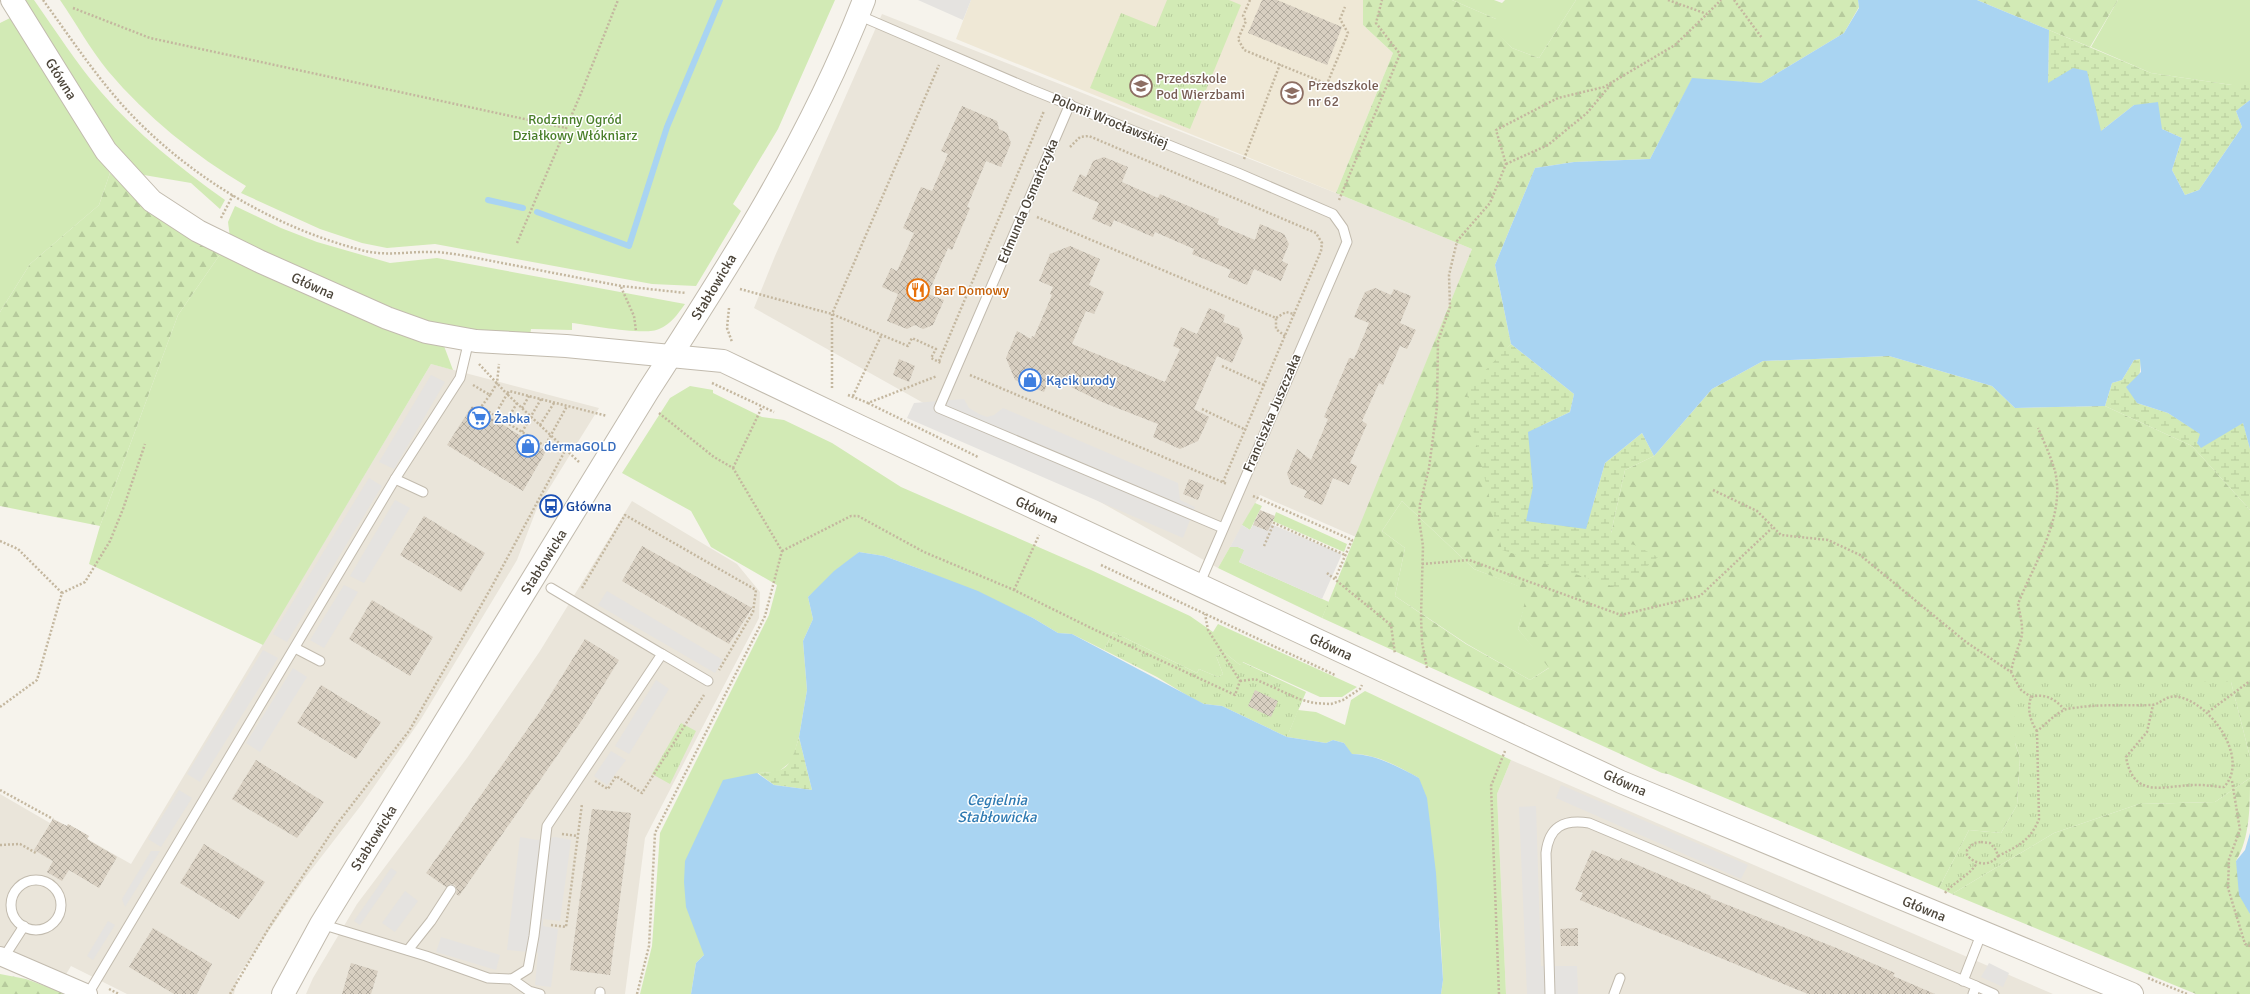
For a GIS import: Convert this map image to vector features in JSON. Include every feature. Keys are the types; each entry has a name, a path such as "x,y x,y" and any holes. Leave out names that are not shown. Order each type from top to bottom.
{"street":[{"name":"Główna","path":"12,0 106,151 152,201 198,231 341,299 386,318 426,332 469,340 723,361 1621,782 2132,994"},
{"name":"Stabłowicka","path":"283,994 321,924 670,356 705,304 806,131 861,8"},
{"path":"2,956 88,994"}],"lane":[{"name":"Polonii Wrocławskiej","path":"861,8 944,53 1333,214"},
{"name":"Edmunda Osmańczyka","path":"1070,104 939,408 1223,528"},
{"name":"Franciszka Juszczaka","path":"1199,585 1347,242 1343,228 1333,214"},
{"path":"88,994 395,479 460,378 469,340"},
{"path":"395,479 423,492"},
{"path":"551,588 708,681"},
{"path":"295,648 320,661"},
{"path":"512,979 528,969 534,936 547,826 662,654"},
{"path":"1550,994 1546,853 1547,842 1553,830 1566,823 1577,821 1589,823 1963,981 1974,990 1994,994"},
{"path":"39,880 48,883 56,889 60,898 61,908 58,918 51,925 43,929 33,930 24,926 17,920 12,912 12,902 15,893 21,886 29,881 39,880"},
{"path":"408,950 431,921 451,890"},
{"path":"321,924 408,950 488,978 512,979 529,991 540,994"},
{"path":"2,956 24,926"},
{"path":"1963,981 1982,932"},
{"path":"1614,994 1620,978"}],"path":[{"path":"43,0 96,72 126,109 181,161 259,210 318,236 362,251 387,254 434,252 461,255 621,286 688,293"},
{"path":"517,244 618,0"},
{"path":"1250,0 1244,16 1246,21 1238,39 1244,50 1327,84 1348,33 1340,19 1344,8"},
{"path":"1333,214 1400,54 1376,22 1382,0"},
{"path":"1668,0 1707,14"},
{"path":"1427,669 1422,642 1420,616 1423,546 1419,519 1420,504 1429,468 1437,407 1438,341 1450,307 1449,275 1457,241 1490,203 1506,164 1496,130 1558,98 1604,87 1675,45 1721,0"},
{"path":"1734,0 1762,38"},
{"path":"73,8 150,38 566,128"},
{"path":"839,391 832,389 832,314 944,53"},
{"path":"1245,156 1280,64"},
{"path":"1506,164 1548,145 1587,113 1614,81"},
{"path":"939,362 1050,97"},
{"path":"1069,148 1080,137 1089,136 1316,233 1322,243 1321,251 1223,482"},
{"path":"1024,211 1276,318"},
{"path":"1036,225 1043,211"},
{"path":"621,286 634,316 636,333"},
{"path":"737,294 740,289 832,314 881,336 908,346 912,338 936,349 931,358 945,365"},
{"path":"731,304 728,309 727,324 732,342"},
{"path":"1276,318 1286,312 1294,314"},
{"path":"1276,318 1276,329 1285,336"},
{"path":"853,396 881,336"},
{"path":"500,356 497,383 481,407 545,446 567,406"},
{"path":"480,360 479,365 507,394 579,462"},
{"path":"1222,366 1264,385"},
{"path":"971,376 974,369"},
{"path":"846,394 868,403 940,374"},
{"path":"967,374 1223,482 1352,540 1335,579"},
{"path":"460,378 490,395"},
{"path":"495,415 509,391 607,416"},
{"path":"522,408 529,396"},
{"path":"522,432 541,400"},
{"path":"506,422 517,403"},
{"path":"540,425 554,403"},
{"path":"733,468 762,407"},
{"path":"1202,409 1246,430"},
{"path":"655,410 714,457 733,468 782,551"},
{"path":"2011,672 2015,652 2021,638 2018,604 2052,524 2056,504 2055,472 2038,428"},
{"path":"0,707 37,680 62,593 85,582 110,541 145,444"},
{"path":"230,994 270,926 337,824 409,731 491,588 566,449"},
{"path":"1713,490 1757,511 1772,528 1781,535 1792,538 1828,540 1860,556 1966,642 2011,672 2021,690 2031,697"},
{"path":"637,994 649,946 655,833 765,616 782,551 800,540 851,516 866,519 910,546 986,577 1235,695 1240,681"},
{"path":"1264,546 1274,523 1345,555"},
{"path":"1422,564 1469,560 1621,615 1700,596 1772,528"},
{"path":"1014,590 1039,535"},
{"path":"0,541 18,549 62,593"},
{"path":"1327,573 1391,625 1396,654"},
{"path":"1207,607 1205,614 1208,630 1240,681"},
{"path":"1240,681 1255,678 1298,699 1314,703 1331,704 1343,700 1360,689 1366,682"},
{"path":"2208,712 2250,681"},
{"path":"2031,697 2038,695 2049,697 2056,700 2064,709"},
{"path":"1998,856 1996,850 1990,843 1974,844 1967,850 1967,855 1977,863 1989,863 1998,856 2028,839 2039,819 2037,730 2031,722 2029,703 2031,697"},
{"path":"2037,730 2064,709 2106,704 2153,705 2164,698 2178,697 2194,702 2208,712 2224,730 2235,754"},
{"path":"2153,705 2147,732 2126,757 2129,771 2135,782 2147,787 2167,788 2199,785 2224,787 2232,781"},
{"path":"1499,994 1491,786 1506,747"},
{"path":"2237,761 2232,781 2240,830 2229,859 2228,888 2245,944 2250,946"},
{"path":"0,790 53,819"},
{"path":"0,845 20,844 36,853"},
{"path":"1943,895 1955,882 1970,874 1977,863"}],"shaded area":[{"path":"918,0 971,0 963,20"},
{"path":"971,0 1363,0 1363,25 1393,53 1336,193 956,39"},
{"path":"882,14 1336,193 1472,249 1356,537 1260,495 1218,568 754,308 775,256"},
{"path":"431,364 599,408 537,508 517,560 421,719 362,804 305,878 238,976 234,994 127,994 71,966 65,976 0,947 0,794 50,823 53,819 67,827 68,824 89,836 87,839 131,864"},
{"path":"431,375 445,382 394,469 379,462"},
{"path":"964,399 969,408 979,414 987,417 994,415 1003,408 1178,483 1180,500 1195,507 1183,538 907,418 914,403"},
{"path":"369,478 382,486 287,642 273,634"},
{"path":"395,500 410,508 364,583 350,576"},
{"path":"632,501 737,564 760,592 759,618 645,838 625,994 306,994 313,978 357,904 467,758 540,651"},
{"path":"1271,524 1342,554 1322,599 1239,562 1244,550 1238,547 1230,547 1242,525 1250,530 1253,525 1268,531"},
{"path":"344,585 358,592 324,648 310,640"},
{"path":"607,591 723,660 715,673 598,605"},
{"path":"263,650 278,658 200,782 187,774"},
{"path":"293,668 307,677 260,752 246,743"},
{"path":"656,680 669,689 629,754 615,746"},
{"path":"611,751 626,760 607,785 594,776"},
{"path":"1511,760 2053,994 1506,994 1497,794"},
{"path":"1561,785 1748,865 1741,879 1556,798"},
{"path":"179,790 192,798 161,847 148,839"},
{"path":"1536,806 1541,966 1577,966 1578,994 1527,994 1519,807"},
{"path":"520,837 537,840 555,837 571,840 560,921 543,919 543,926 558,929 551,987 535,985 538,953 507,950"},
{"path":"151,851 160,851 125,907 122,899"},
{"path":"391,868 397,872 360,925 354,921"},
{"path":"405,891 418,901 395,932 382,923"},
{"path":"108,921 115,925 93,960 87,956"},
{"path":"441,937 500,955 496,970 436,952"},
{"path":"1989,963 2009,973 2003,987 1981,977"}],"green space":[{"path":"20,0 34,0 101,92 129,122 160,150 225,200 220,209 191,183 138,174 118,153"},
{"name":"Rodzinny Ogród Działkowy Włókniarz","path":"60,0 835,0 778,129 733,204 741,211 696,286 652,284 435,244 387,248 362,243 320,229 241,193 246,186 208,161 172,134 139,104 108,71 95,54"},
{"path":"1167,0 1229,0 1241,5 1190,129 1090,88 1121,13 1156,27"},
{"path":"1363,0 1452,0 1496,19 1497,32 1512,48 1539,58 1576,0 1858,0 1859,7 1844,33 1761,83 1692,79 1650,159 1574,162 1535,168 1495,265 1511,344 1499,358 1611,533 1625,470 1654,456 1712,389 1763,361 1889,356 1992,386 2015,408 2105,406 2192,446 2250,510 2250,757 2231,682 2015,743 2020,758 2017,805 2001,833 1969,830 1939,888 1668,774 1662,773 1322,618 1472,249 1336,193 1393,53 1363,25","holes":["1402,501 1474,569 1528,590 1518,629 1549,668 1530,680 1466,644 1395,596 1405,548 1382,531"]},
{"path":"1452,0 1494,0 1502,3 1505,0 1576,0 1539,58 1512,48 1496,32 1496,19"},
{"path":"1977,0 2118,0 2090,47"},
{"path":"2118,0 2250,0 2250,85 2232,85 2151,73 2091,47"},
{"path":"12,17 90,146 110,173 99,205 30,264 0,312 0,23"},
{"path":"2049,30 2151,73 2232,85 2250,85 2250,100 2236,111 2242,127 2199,190 2185,195 2172,170 2182,138 2162,129 2134,105 2101,131 2048,83"},
{"path":"110,173 132,195 221,253 178,315 100,526 0,506 0,312 30,264 99,205"},
{"path":"235,206 281,228 317,242 390,263 437,258 685,304 670,322 659,329 652,331 630,331 572,323 572,330 531,329 530,336 474,333 415,320 230,238 228,222"},
{"path":"221,253 427,343 444,346 453,370 431,364 263,645 89,564 100,526 178,315"},
{"path":"1511,344 1574,394 1570,412 1528,432 1533,487 1527,521 1586,529 1605,463 1642,433 1654,456 1625,470 1611,533 1658,557 1621,589 1502,550 1469,413 1467,389"},
{"path":"2141,359 2137,403 2168,413 2201,434 2197,443 2243,422 2250,449 2250,510 2192,446 2105,406 2112,383 2122,380 2134,360"},
{"path":"690,386 713,390 713,393 762,417 784,420 832,443 901,487 1091,570 1190,616 1213,632 1218,624 1357,687 1342,697 1320,697 1243,662 1240,665 1225,653 1216,656 1223,674 1218,677 1199,669 1197,673 1113,632 1104,650 1072,634 1058,633 1033,618 923,570 884,556 859,552 808,597 813,619 803,641 807,690 799,737 792,761 778,772 758,773 704,955 696,963 691,994 640,994 652,946 660,833 769,615 777,585 711,547 691,511 622,473 670,398"},
{"path":"1402,501 1474,569 1529,590 1518,629 1550,667 1530,680 1467,644 1395,596 1405,548 1382,531"},
{"path":"1255,503 1262,506 1250,530 1242,525"},
{"path":"1276,512 1347,544 1344,552 1273,521"},
{"path":"1230,547 1238,547 1245,550 1239,562 1329,602 1322,618 1218,568"},
{"path":"1113,632 1197,673 1199,669 1218,677 1223,674 1216,656 1225,653 1240,665 1242,662 1306,692 1287,737 1222,706 1204,704 1193,699 1157,677 1104,650"},
{"path":"2021,678 2231,682 2250,757 2250,778 2215,802 2139,804 2054,833 1952,894 1939,888 1969,830 2001,833 2017,805 2020,758 2015,743 2014,696"},
{"path":"1365,691 1511,760 1497,794 1506,994 1441,994 1443,980 1440,926 1419,778 1378,758 1360,754 1351,754 1344,743 1333,740 1326,743 1287,737 1298,710 1316,712 1345,725 1351,700"},
{"path":"681,723 696,731 670,784 652,774"},
{"path":"799,737 812,790 774,785 758,773 777,771 787,766 791,761"},
{"path":"2250,778 2247,832 2241,852 2236,861 2250,914 2250,994 2196,994 1952,894 2054,833 2139,804 2215,802"},
{"path":"0,974 26,979 67,994 0,994"}],"water":[{"path":"1858,0 1977,0 2049,30 2048,83 2073,68 2087,71 2101,131 2134,105 2158,102 2162,129 2182,138 2172,170 2185,195 2199,190 2242,127 2236,111 2250,100 2250,449 2243,423 2201,448 2197,443 2200,434 2168,413 2137,403 2126,387 2141,372 2140,359 2134,360 2122,380 2112,383 2105,406 2015,408 1992,386 1889,356 1763,361 1712,389 1654,456 1642,433 1605,463 1586,529 1526,521 1533,487 1528,432 1570,412 1574,394 1511,344 1495,265 1535,168 1574,162 1650,159 1692,78 1761,83 1844,33 1859,8"},
{"name":"Cegielnia Stabłowicka","path":"859,552 884,556 978,591 1033,618 1058,633 1072,634 1204,704 1222,706 1287,737 1326,743 1333,740 1344,743 1352,754 1369,756 1378,759 1419,778 1427,798 1436,873 1443,980 1441,994 691,994 696,963 704,955 686,907 684,882 685,861 723,780 757,773 774,785 812,790 799,737 807,690 803,641 813,619 808,597 834,571"},
{"path":"2250,833 2250,914 2239,895 2236,861 2245,850"}],"building":[{"path":"1262,0 1277,0 1342,27 1327,65 1248,33"},
{"path":"962,106 997,121 999,129 1007,133 1011,143 1001,167 986,161 967,207 970,208 952,250 948,248 928,294 944,300 933,325 923,329 915,325 907,329 887,321 898,294 882,287 891,268 897,271 914,233 903,228 921,187 932,191 948,154 941,151"},
{"path":"1104,157 1128,167 1122,182 1158,198 1160,194 1219,219 1217,224 1255,240 1260,224 1284,234 1289,244 1282,261 1288,264 1281,281 1254,269 1247,285 1228,277 1231,270 1192,254 1194,249 1155,232 1153,237 1114,220 1111,227 1092,219 1099,203 1072,191 1080,174 1086,177 1093,161"},
{"path":"1070,246 1100,259 1089,285 1104,292 1094,314 1086,311 1072,344 1165,382 1180,349 1173,346 1181,327 1197,334 1209,308 1225,315 1223,322 1239,328 1243,338 1232,363 1217,356 1194,409 1209,417 1198,441 1180,449 1153,437 1158,424 1102,402 1050,378 1044,392 1015,380 1006,358 1017,331 1031,339 1032,336 1034,337 1052,295 1050,294 1053,287 1039,281 1050,254"},
{"path":"1375,288 1391,295 1394,289 1411,296 1400,323 1416,330 1407,349 1400,346 1383,385 1379,383 1362,421 1367,424 1350,463 1357,466 1349,485 1333,478 1322,505 1304,497 1307,491 1291,484 1287,474 1297,449 1311,460 1328,419 1324,417 1349,358 1354,359 1369,323 1354,317 1365,292"},
{"path":"899,359 915,366 909,382 893,375"},
{"path":"472,406 546,451 523,491 447,445"},
{"path":"1189,479 1204,485 1198,500 1183,494"},
{"path":"1260,510 1275,516 1268,531 1253,525"},
{"path":"424,516 485,553 461,592 400,555"},
{"path":"642,546 752,608 729,644 622,581"},
{"path":"372,600 433,637 410,676 349,639"},
{"path":"585,639 619,660 582,720 459,896 456,894 457,890 455,885 451,884 446,887 426,873 541,710"},
{"path":"321,685 381,722 356,759 297,723"},
{"path":"1255,690 1278,701 1271,717 1248,706"},
{"path":"256,760 324,802 297,838 232,799"},
{"path":"592,809 631,813 610,975 570,970"},
{"path":"53,819 67,826 68,824 89,836 87,839 117,857 99,888 69,870 62,881 47,872 53,861 34,850"},
{"path":"204,844 265,882 239,919 180,883"},
{"path":"1592,850 1619,861 1621,858 1711,896 1710,898 1839,949 1895,973 1893,976 1935,994 1808,994 1580,900 1583,893 1575,890"},
{"path":"153,928 212,964 197,994 174,994 129,967"},
{"path":"1578,928 1578,946 1561,946 1560,929"},
{"path":"351,963 378,971 371,994 342,994"}],"waterway":[{"path":"537,212 629,246 667,127 720,0"},
{"path":"488,200 523,208"}],"place":[{"name":"Przedszkole Pod Wierzbami","path":"1141,86"},
{"name":"Przedszkole nr 62","path":"1292,93"},
{"name":"Bar Domowy","path":"918,290"},
{"name":"Kącik urody","path":"1030,380"},
{"name":"Żabka","path":"479,418"},
{"name":"dermaGOLD","path":"528,446"},
{"name":"Główna","path":"551,506"}]}
